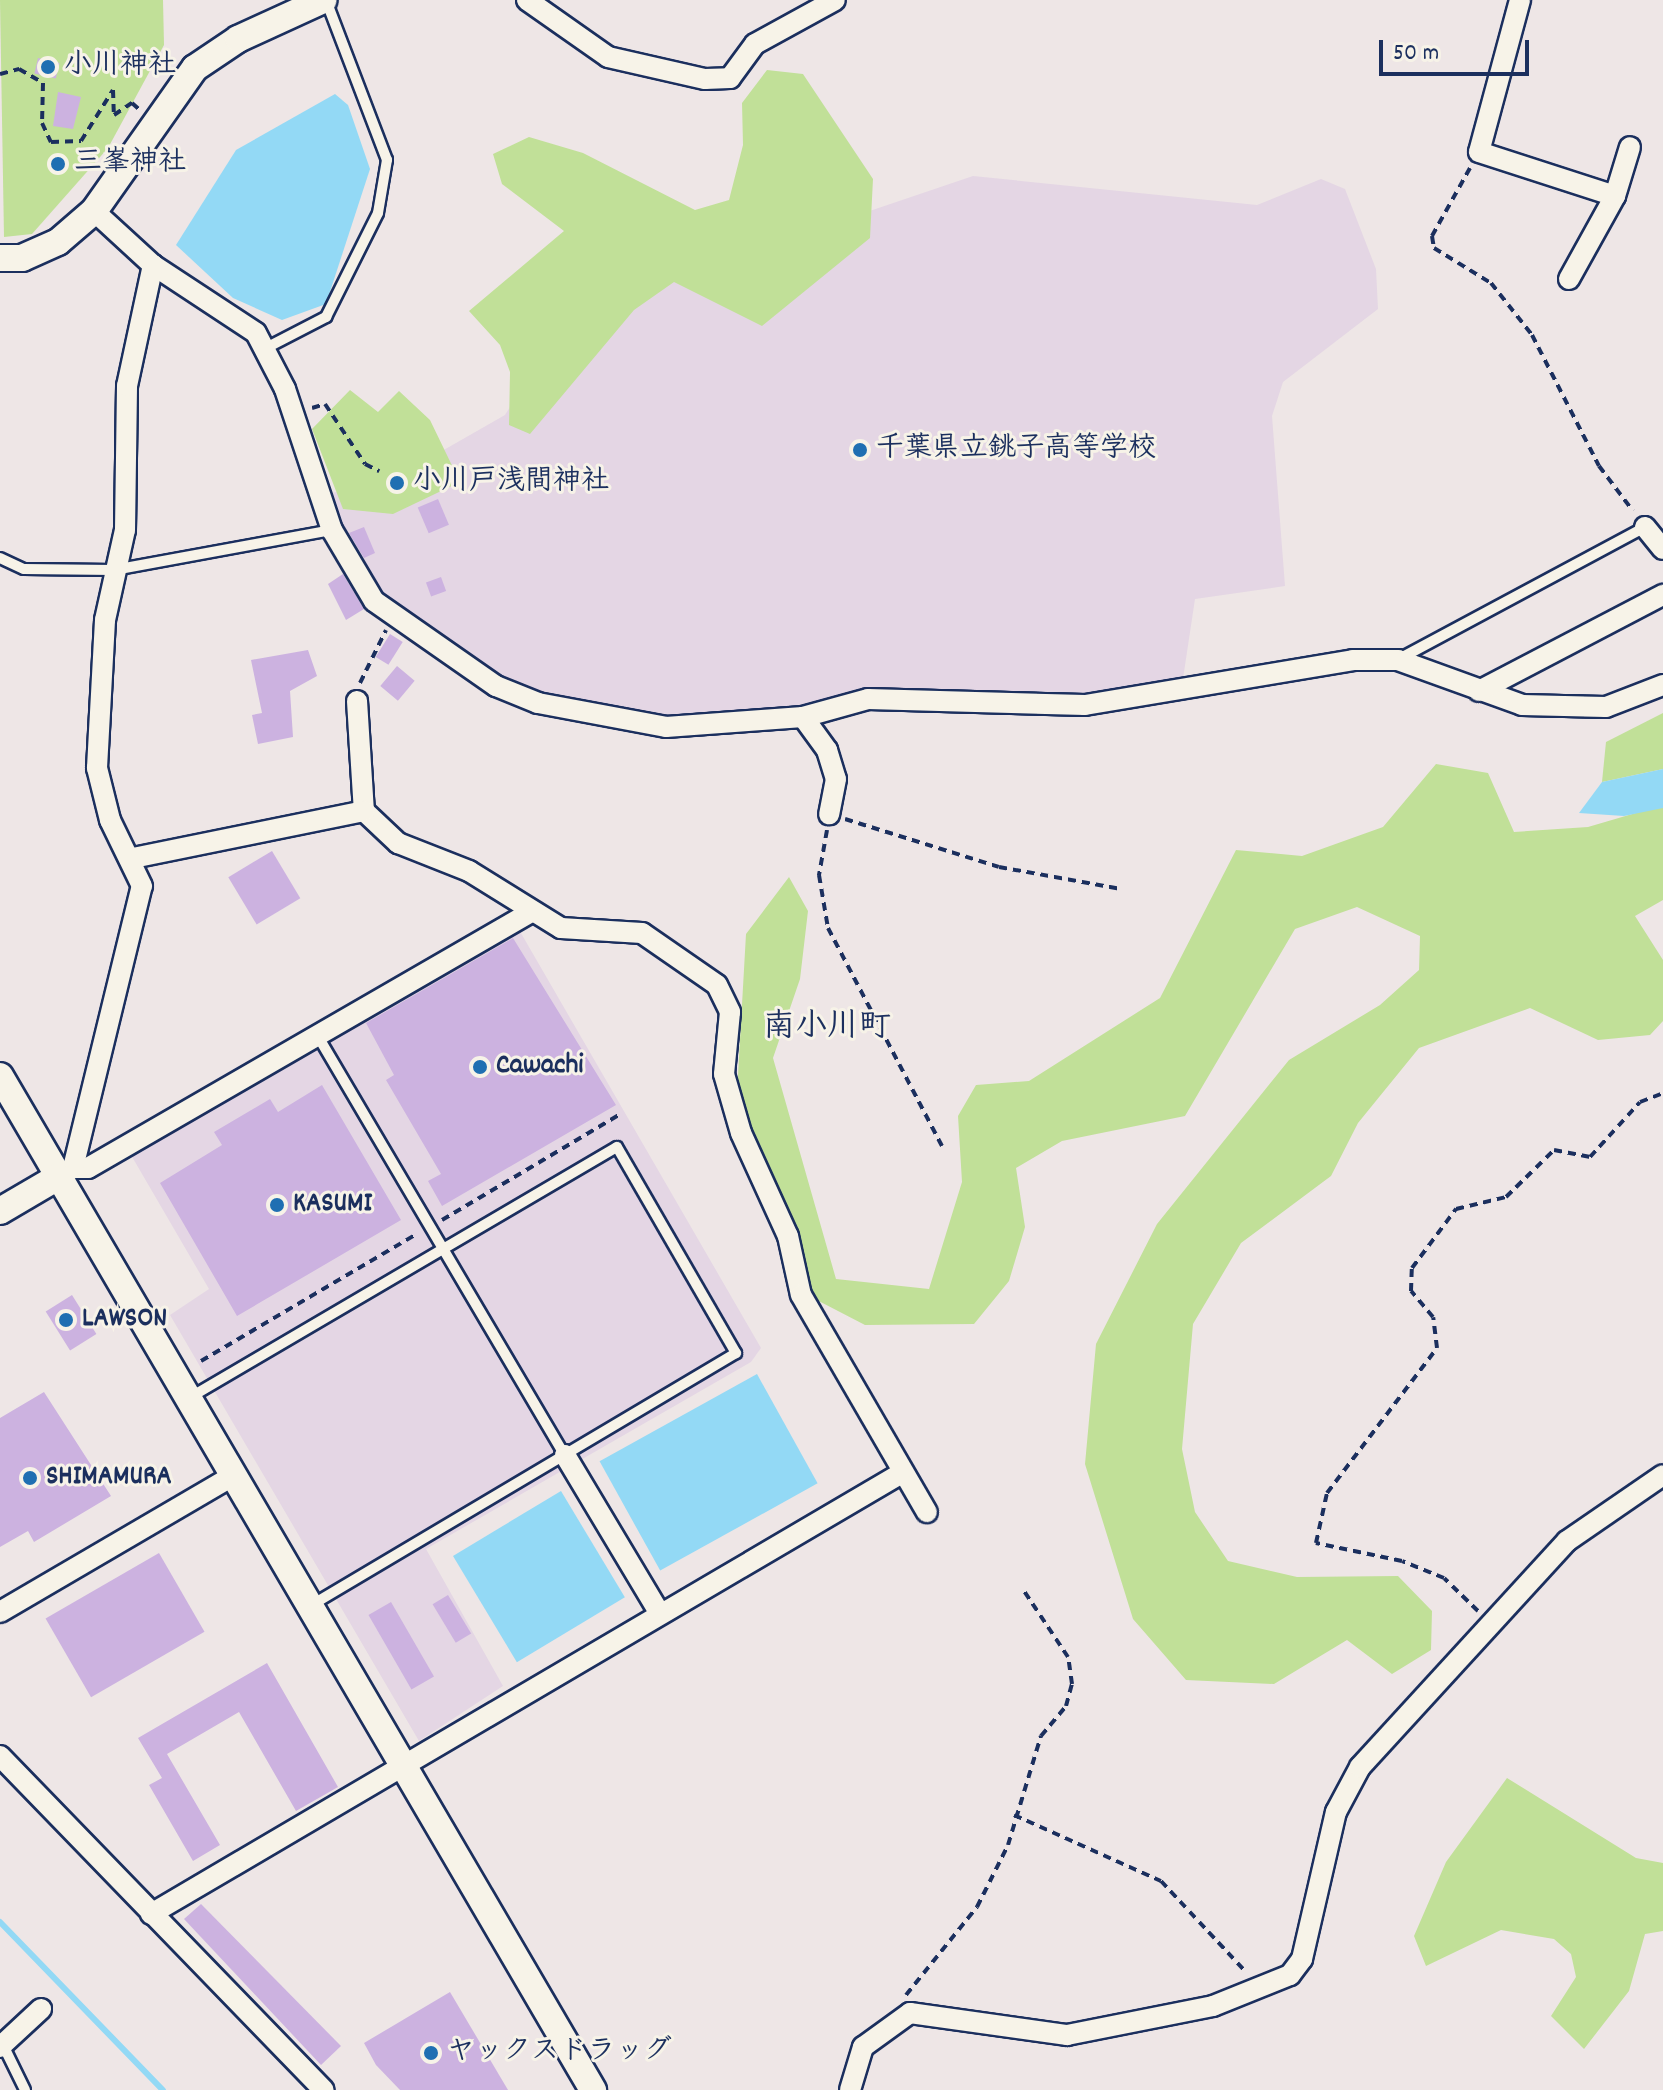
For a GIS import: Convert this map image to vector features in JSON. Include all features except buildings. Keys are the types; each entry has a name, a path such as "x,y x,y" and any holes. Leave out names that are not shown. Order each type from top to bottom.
{"street":[{"path":"0,258 22,258 58,242 94,211 152,120 195,68 238,39 324,0"},
{"path":"527,0 608,57 705,79 730,78 755,44 835,0"},
{"path":"1520,0 1479,152 1615,196"},
{"path":"1569,279 1615,196 1630,147"},
{"path":"94,211 153,265 256,333 266,348 332,530 374,601 496,686 576,715 666,727 803,717 868,699 934,696 1012,708 1085,705 1353,660 1398,660 1479,691 1564,709 1606,707 1663,685"},
{"path":"66,1172 142,886 133,858 110,820 97,768 114,570 125,530 127,386 153,265"},
{"path":"1645,527 1663,549"},
{"path":"1479,691 1663,595"},
{"path":"357,701 364,811 398,843 469,871 561,928 642,933 717,985 730,1012 724,1074 741,1133 788,1236 801,1295 900,1474 927,1512"},
{"path":"803,717 827,750 836,779 829,814"},
{"path":"133,858 364,811"},
{"path":"0,1211 66,1172 88,1168 316,1033 531,912"},
{"path":"0,1076 66,1172 188,1399 593,2090"},
{"path":"565,1455 659,1612"},
{"path":"151,1914 659,1612 900,1474"},
{"path":"0,1612 234,1475"},
{"path":"850,2090 863,2047 910,2013 1067,2035 1129,2026 1262,1989 1290,1975 1302,1959 1336,1812 1360,1767 1494,1627 1567,1541 1663,1475"},
{"path":"0,1756 324,2090"},
{"path":"2,2046 41,2009"}],"lane":[{"path":"266,348 326,317 380,200 387,160 324,0"},
{"path":"1398,660 1645,527"},
{"path":"0,558 24,569 114,570 332,530"},
{"path":"316,1033 447,1250 565,1455"},
{"path":"188,1399 447,1250 617,1147 736,1353 309,1606"},
{"path":"2,2046 25,2090"}],"path":[{"path":"0,74 19,69 43,83 42,123 51,142 81,141 113,90 114,115 132,103 152,120"},
{"path":"1479,152 1432,236 1434,248 1491,283 1532,335 1599,466 1645,527"},
{"path":"325,404 356,452 379,471"},
{"path":"357,701 362,669 394,617"},
{"path":"942,1146 828,928 819,875 829,814 999,867 1121,889"},
{"path":"1494,1627 1444,1578 1402,1561 1328,1551 1316,1543 1317,1523 1327,1493 1437,1348 1433,1317 1411,1291 1412,1268 1456,1209 1506,1197 1554,1150 1590,1157 1602,1150 1640,1102 1663,1093"},
{"path":"201,1361 619,1115"},
{"path":"910,2013 905,1993 977,1907 1008,1845 1014,1815 1041,1736 1066,1706 1072,1684 1068,1657 1022,1588"},
{"path":"1014,1815 1161,1881 1262,1989"}],"shaded area":[{"name":"千葉県立銚子高等学校","path":"973,176 1257,205 1321,179 1345,189 1376,269 1378,309 1283,382 1272,416 1285,586 1195,599 1181,692 1085,705 934,696 666,727 538,703 394,617 320,495 386,483 505,415 561,325 672,256 849,218"},
{"path":"518,928 761,1348 751,1362 426,1549 503,1686 419,1741 170,1315 209,1289 131,1155"}],"green space":[{"path":"0,0 163,0 164,45 108,148 32,234 4,237"},
{"path":"767,70 803,74 873,179 870,238 762,326 674,282 634,310 530,434 509,425 510,372 500,345 469,311 564,231 502,184 493,154 529,137 583,153 695,210 729,200 743,145 742,103"},
{"path":"350,390 378,412 399,391 430,420 460,482 393,514 343,509 312,429"},
{"path":"1663,713 1663,769 1602,782 1606,742"},
{"path":"1436,764 1488,773 1514,832 1588,827 1663,805 1663,900 1635,916 1663,960 1663,1021 1650,1035 1598,1040 1530,1008 1419,1048 1358,1123 1331,1176 1241,1243 1193,1324 1182,1449 1195,1512 1228,1561 1297,1577 1398,1576 1432,1611 1431,1650 1392,1674 1347,1640 1274,1684 1186,1680 1133,1619 1085,1464 1096,1344 1157,1224 1289,1060 1380,1005 1419,970 1420,936 1357,907 1295,929 1185,1116 1062,1141 1016,1168 1025,1227 1009,1281 974,1324 865,1325 811,1297 737,1093 746,934 789,877 808,911 800,979 773,1058 836,1279 929,1289 962,1182 958,1116 976,1085 1029,1081 1160,998 1236,850 1302,856 1383,827"},
{"path":"1507,1778 1636,1858 1663,1863 1663,1931 1645,1934 1629,1991 1584,2049 1551,2016 1576,1977 1571,1954 1554,1939 1501,1930 1426,1966 1414,1936 1446,1862"}],"water":[{"path":"335,94 348,105 370,169 326,304 282,320 233,298 176,245 236,150"},
{"path":"1663,769 1663,808 1624,816 1579,813 1602,782"},
{"path":"757,1374 818,1483 660,1571 600,1461"},
{"path":"561,1491 625,1597 517,1662 453,1556"}],"waterway":[{"path":"0,1922 163,2090"}],"place":[{"name":"小川神社","path":"48,67"},
{"name":"三峯神社","path":"58,164"},
{"name":"千葉県立銚子高等学校","path":"860,450"},
{"name":"小川戸浅間神社","path":"397,483"},
{"name":"Cawachi","path":"480,1067"},
{"name":"KASUMI","path":"277,1205"},
{"name":"LAWSON","path":"66,1320"},
{"name":"SHIMAMURA","path":"30,1478"},
{"name":"ヤックスドラッグ","path":"431,2053"}],"district":[{"name":"南小川町","path":"827,1029"}]}
